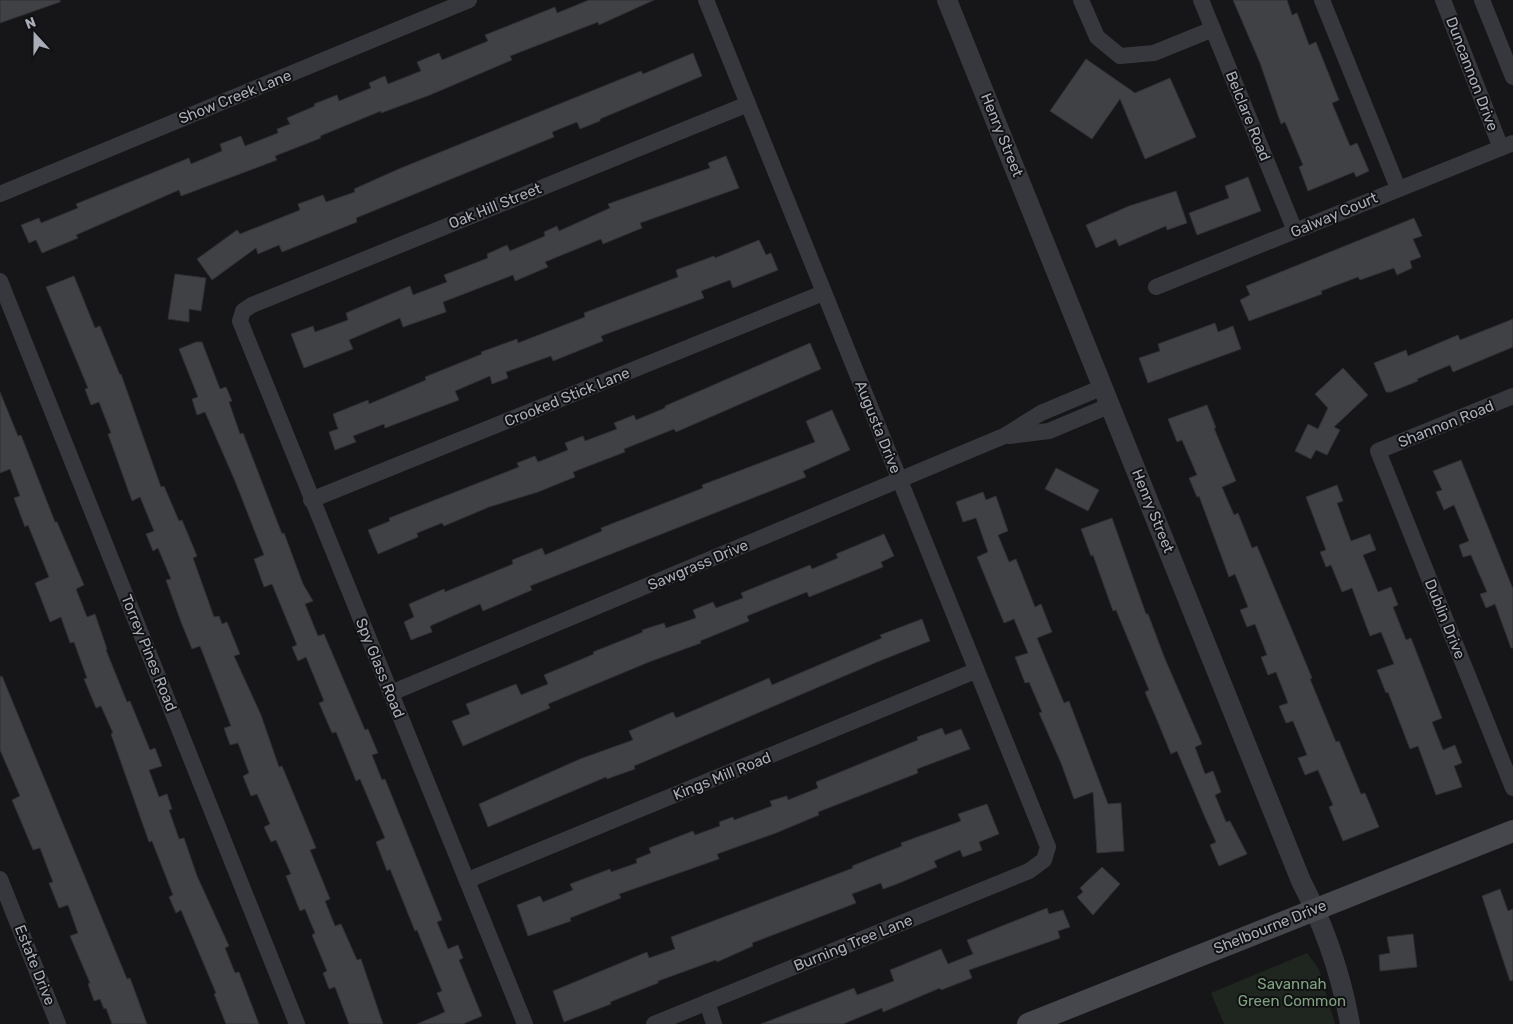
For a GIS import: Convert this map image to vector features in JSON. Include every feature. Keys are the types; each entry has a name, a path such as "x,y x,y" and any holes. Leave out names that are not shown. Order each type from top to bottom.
{"main road":[{"name":"Shelbourne Drive","path":"1028,1024 1513,831"}],"street":[{"name":"Show Creek Lane","path":"0,194 469,0"},
{"name":"Augusta Drive","path":"706,0 976,671 1046,837 1047,854"},
{"name":"Henry Street","path":"947,0 1301,881 1315,909 1334,961 1350,1024"},
{"path":"1081,0 1097,37 1120,56 1154,53 1213,29"},
{"name":"Belclare Road","path":"1201,0 1295,231"},
{"path":"1322,0 1398,188"},
{"name":"Duncannon Drive","path":"1443,0 1507,145"},
{"path":"1482,0 1513,77"},
{"name":"Oak Hill Street","path":"243,311 252,305 748,104"},
{"name":"Galway Court","path":"1156,287 1507,145"},
{"name":"Torrey Pines Road","path":"0,281 297,1024"},
{"name":"Crooked Stick Lane","path":"312,500 823,293"},
{"name":"Spy Glass Road","path":"243,311 240,321 525,1024"},
{"name":"Sawgrass Drive","path":"391,693 1004,436 1041,412 1103,387"},
{"name":"Shannon Road","path":"1378,451 1513,396"},
{"name":"Sawgrass Drive","path":"1004,436 1049,430 1111,405"},
{"name":"Dublin Drive","path":"1378,451 1513,788"},
{"name":"Kings Mill Road","path":"468,880 976,671"},
{"name":"Burning Tree Lane","path":"654,1024 1029,871 1039,864 1047,854"},
{"name":"Estate Drive","path":"0,879 58,1024"},
{"path":"707,1002 714,1024"}],"green space":[{"name":"Savannah Green Common","path":"1307,953 1319,969 1335,1024 1224,1024 1211,993"}],"building":[{"path":"0,0 60,0 60,2 0,23"},
{"path":"589,0 654,0 599,25 598,22 510,56 512,60 430,95 381,113 381,111 320,136 321,138 275,156 277,160 181,196 179,190 76,235 78,238 42,253 36,240 29,243 21,225 39,218 41,223 78,208 76,204 189,158 191,164 222,151 220,144 241,136 245,146 278,133 277,129 290,124 287,118 315,106 314,104 337,95 339,101 371,88 369,83 385,76 388,84 421,71 417,62 439,53 442,60 488,41 485,35 555,7 557,13"},
{"path":"1233,0 1287,0 1292,15 1297,13 1309,45 1316,42 1339,100 1332,103 1350,146 1357,143 1369,171 1356,177 1354,172 1308,191 1299,167 1303,165 1285,122 1281,124 1260,63"},
{"path":"693,53 702,76 580,129 577,122 552,132 554,137 356,218 357,222 282,252 279,245 258,254 256,248 212,280 197,259 237,230 240,234 300,210 298,204 323,195 326,202 355,192 354,189 401,168 641,71 643,74"},
{"path":"1086,59 1135,93 1170,78 1196,137 1145,159 1120,99 1092,139 1050,111"},
{"path":"726,156 739,188 640,223 642,228 603,244 601,239 545,262 548,267 515,281 513,275 443,302 446,312 403,327 400,318 349,340 353,349 304,368 291,334 313,326 315,332 348,320 346,313 410,286 413,295 447,282 444,275 488,258 487,254 507,245 510,251 545,236 544,232 557,226 559,231 610,208 608,204 710,168 708,163"},
{"path":"1248,177 1261,211 1197,235 1189,213 1229,198 1225,186"},
{"path":"1176,191 1187,223 1167,230 1166,226 1119,246 1116,239 1096,248 1086,225 1129,206"},
{"path":"1414,218 1422,236 1413,239 1421,257 1410,261 1412,268 1397,275 1394,268 1360,280 1358,277 1321,291 1322,294 1249,321 1240,300 1250,295 1246,286"},
{"path":"759,240 766,255 771,253 778,270 733,288 730,280 701,291 704,298 601,336 603,341 553,361 551,356 506,372 508,378 492,384 490,376 455,391 459,400 385,428 384,424 353,436 356,442 335,450 329,432 338,429 333,414 368,400 369,404 426,380 425,377 482,354 481,352 517,339 518,343 585,317 584,313 678,277 676,270 714,256 715,258"},
{"path":"175,274 206,278 201,311 189,309 189,322 168,319"},
{"path":"74,276 95,328 100,326 121,374 161,487 164,486 179,521 182,520 197,556 193,558 214,617 219,616 222,624 227,622 240,654 234,656 261,715 279,767 282,766 316,848 310,850 330,899 325,901 335,926 341,924 357,960 361,959 383,1024 349,1024 335,987 329,989 323,973 327,971 312,935 315,933 305,909 300,911 286,876 291,874 276,840 271,842 264,827 270,824 257,794 251,796 243,776 249,773 238,743 230,745 224,728 231,726 200,646 192,649 166,580 171,579 158,548 153,551 146,534 154,531 140,497 132,501 108,434 111,433 99,402 91,405 85,389 88,388 46,287"},
{"path":"1513,319 1513,347 1453,372 1450,365 1417,379 1418,381 1391,392 1386,392 1374,363 1406,350 1408,356 1458,335 1460,340"},
{"path":"1215,323 1218,332 1233,326 1241,349 1148,383 1139,358 1160,351 1158,344"},
{"path":"196,342 202,342 220,389 226,387 232,401 229,402 240,434 243,433 282,534 284,533 303,584 313,601 305,604 318,636 324,634 365,730 368,729 378,753 372,755 382,780 385,779 442,920 437,922 448,949 458,945 463,958 459,960 482,1016 463,1024 417,1024 445,1012 437,993 442,991 390,869 387,871 376,842 385,838 360,779 356,781 336,732 332,733 319,703 324,701 306,657 298,661 292,647 297,645 272,584 264,587 254,559 264,555 235,481 205,412 197,415 192,399 198,397 179,349"},
{"path":"810,343 821,369 676,432 674,429 624,449 625,452 573,472 575,477 538,492 489,507 444,526 442,523 417,533 418,537 378,554 368,530 390,521 389,518 519,467 517,463 535,456 538,462 568,450 565,443 583,436 585,441 617,429 614,423 634,415 636,420"},
{"path":"1343,368 1368,395 1334,427 1340,430 1327,455 1316,450 1311,459 1295,451 1308,424 1318,429 1328,408 1315,394"},
{"path":"0,392 18,436 21,435 55,522 57,522 84,585 76,589 87,617 95,614 106,650 127,702 130,701 150,750 155,748 162,766 149,770 159,797 167,794 172,809 169,810 179,839 184,838 197,876 229,946 225,948 235,973 239,972 259,1024 226,1024 214,994 216,993 181,910 176,913 169,897 173,895 152,841 149,842 111,734 113,733 101,706 96,708 84,679 87,678 74,642 70,643 61,617 50,622 35,583 49,577 28,525 25,527 14,498 20,496 10,469 0,473"},
{"path":"1207,405 1216,428 1214,428 1236,481 1222,487 1234,515 1238,513 1252,548 1257,546 1312,678 1310,679 1336,742 1339,741 1361,794 1365,793 1379,827 1343,841 1329,807 1333,805 1318,770 1305,775 1298,758 1307,755 1293,721 1286,723 1279,706 1288,703 1276,672 1268,675 1261,657 1267,655 1255,624 1247,627 1240,610 1248,607 1235,574 1229,577 1199,496 1197,497 1189,478 1197,475 1182,440 1177,442 1168,419"},
{"path":"832,410 850,450 803,471 806,477 530,586 532,590 483,611 480,604 430,626 432,632 411,640 404,622 414,617 409,604 444,589 445,592 513,564 512,560 542,548 545,555 602,531 601,528 703,488 702,485 815,442 806,421"},
{"path":"1461,460 1513,589 1513,648 1511,648 1495,604 1486,608 1480,594 1487,592 1471,555 1463,557 1459,545 1469,541 1454,505 1444,510 1436,492 1442,490 1433,471"},
{"path":"1056,468 1099,490 1088,511 1045,489"},
{"path":"1337,485 1343,501 1337,503 1351,541 1370,534 1376,550 1363,555 1378,592 1391,587 1398,605 1393,607 1406,640 1411,638 1442,718 1432,722 1443,750 1455,745 1462,763 1454,766 1462,787 1436,795 1418,746 1410,749 1388,692 1386,693 1377,670 1394,664 1381,632 1370,636 1352,588 1342,592 1331,565 1326,567 1320,552 1326,550 1306,497"},
{"path":"983,492 986,500 996,496 1008,531 998,535 1009,562 1016,559 1035,607 1041,604 1052,632 1037,638 1064,703 1069,701 1108,804 1121,803 1124,851 1097,853 1093,792 1074,799 1061,763 1039,713 1042,712 1029,682 1025,683 1015,657 1028,653 1014,619 1004,623 977,557 988,552 976,518 963,522 956,502"},
{"path":"1112,518 1146,614 1148,614 1165,659 1202,744 1195,747 1205,774 1213,771 1221,792 1215,795 1226,822 1230,821 1247,854 1219,866 1210,845 1216,842 1177,751 1171,754 1145,692 1149,690 1116,610 1113,611 1093,555 1091,556 1081,529"},
{"path":"884,534 894,556 881,562 883,567 809,597 807,592 747,616 749,621 700,641 701,643 649,662 548,704 550,708 463,746 452,721 470,714 466,704 516,684 521,695 548,684 544,675 594,654 593,652 643,632 642,630 664,623 666,628 696,618 693,610 713,602 716,608 743,598 741,593 810,565 812,569 838,558 836,554"},
{"path":"922,619 930,641 634,766 635,769 607,779 606,777 488,827 479,804 580,759 633,740 629,731 673,712 676,718 769,678 772,685 882,638 880,635"},
{"path":"2,676 127,979 130,978 147,1024 112,1024 106,1008 104,1009 100,999 94,1001 88,984 90,983 70,936 78,933 68,905 59,908 49,883 53,882 40,848 33,850 12,800 20,796 0,750 0,677"},
{"path":"942,728 945,735 961,729 970,749 917,769 918,773 818,812 819,815 776,833 717,854 719,859 619,894 621,898 570,918 571,921 528,936 517,905 540,896 543,902 573,890 570,884 610,869 611,872 637,863 636,859 651,853 649,848 693,831 695,835 720,826 719,822 733,817 734,820 772,806 770,801 787,796 788,800 818,788 816,782 918,740 917,737"},
{"path":"987,804 999,834 979,842 982,850 963,857 960,850 934,861 937,867 897,884 883,889 881,883 852,894 856,903 752,943 753,946 717,962 716,960 658,981 658,983 610,1002 611,1004 564,1022 553,991 647,952 649,958 675,949 671,937 853,868 852,866 902,846 901,843 961,821 958,814"},
{"path":"1102,867 1120,884 1093,915 1077,897 1083,892 1080,888"},
{"path":"1500,889 1508,911 1513,909 1513,980 1510,981 1482,896"},
{"path":"1047,908 1049,914 1063,910 1070,927 1058,931 1060,938 969,970 972,978 941,990 940,988 883,1012 882,1008 843,1024 761,1024 854,988 857,995 894,981 890,970 941,949 948,964 973,954 967,940"},
{"path":"1413,934 1417,967 1380,971 1379,955 1390,953 1387,937"}]}
